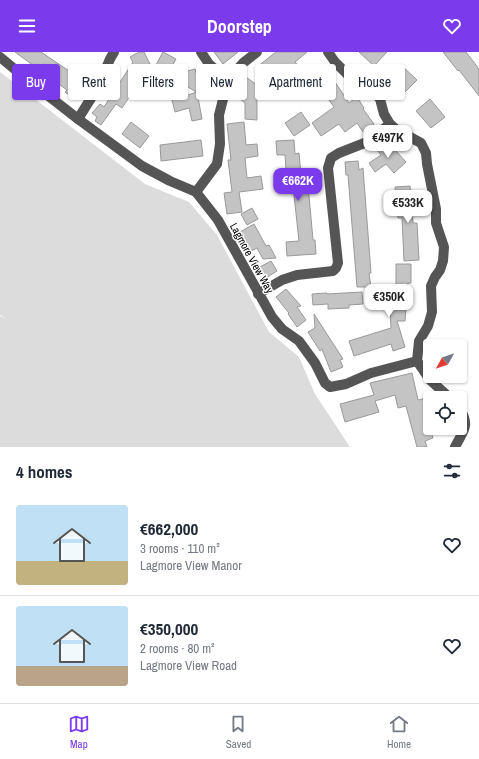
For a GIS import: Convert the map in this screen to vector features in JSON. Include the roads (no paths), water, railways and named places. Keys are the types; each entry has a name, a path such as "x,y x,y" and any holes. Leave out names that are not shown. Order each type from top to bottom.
{"street":[{"path":"78,119 98,87 114,52"},
{"path":"201,52 209,64"},
{"path":"242,64 257,52"},
{"path":"328,52 335,62 349,76 374,91 380,100 384,114 390,124 397,130 421,143 426,153 436,209 436,223 444,247 443,261 431,286 432,312 428,326 419,341 417,361 430,380 442,391"},
{"path":"0,57 78,119 142,166 170,181 196,192 217,164 220,144 219,115 223,100"},
{"path":"258,294 282,280 292,277 333,271 336,268 338,263 328,168 331,158 339,153 367,142 390,124"},
{"name":"Lagmore View Way","path":"196,192 218,220 272,317 282,329 299,341 315,363 325,383 330,387 346,384 371,373 417,361"},
{"path":"455,447 461,435"}]}
